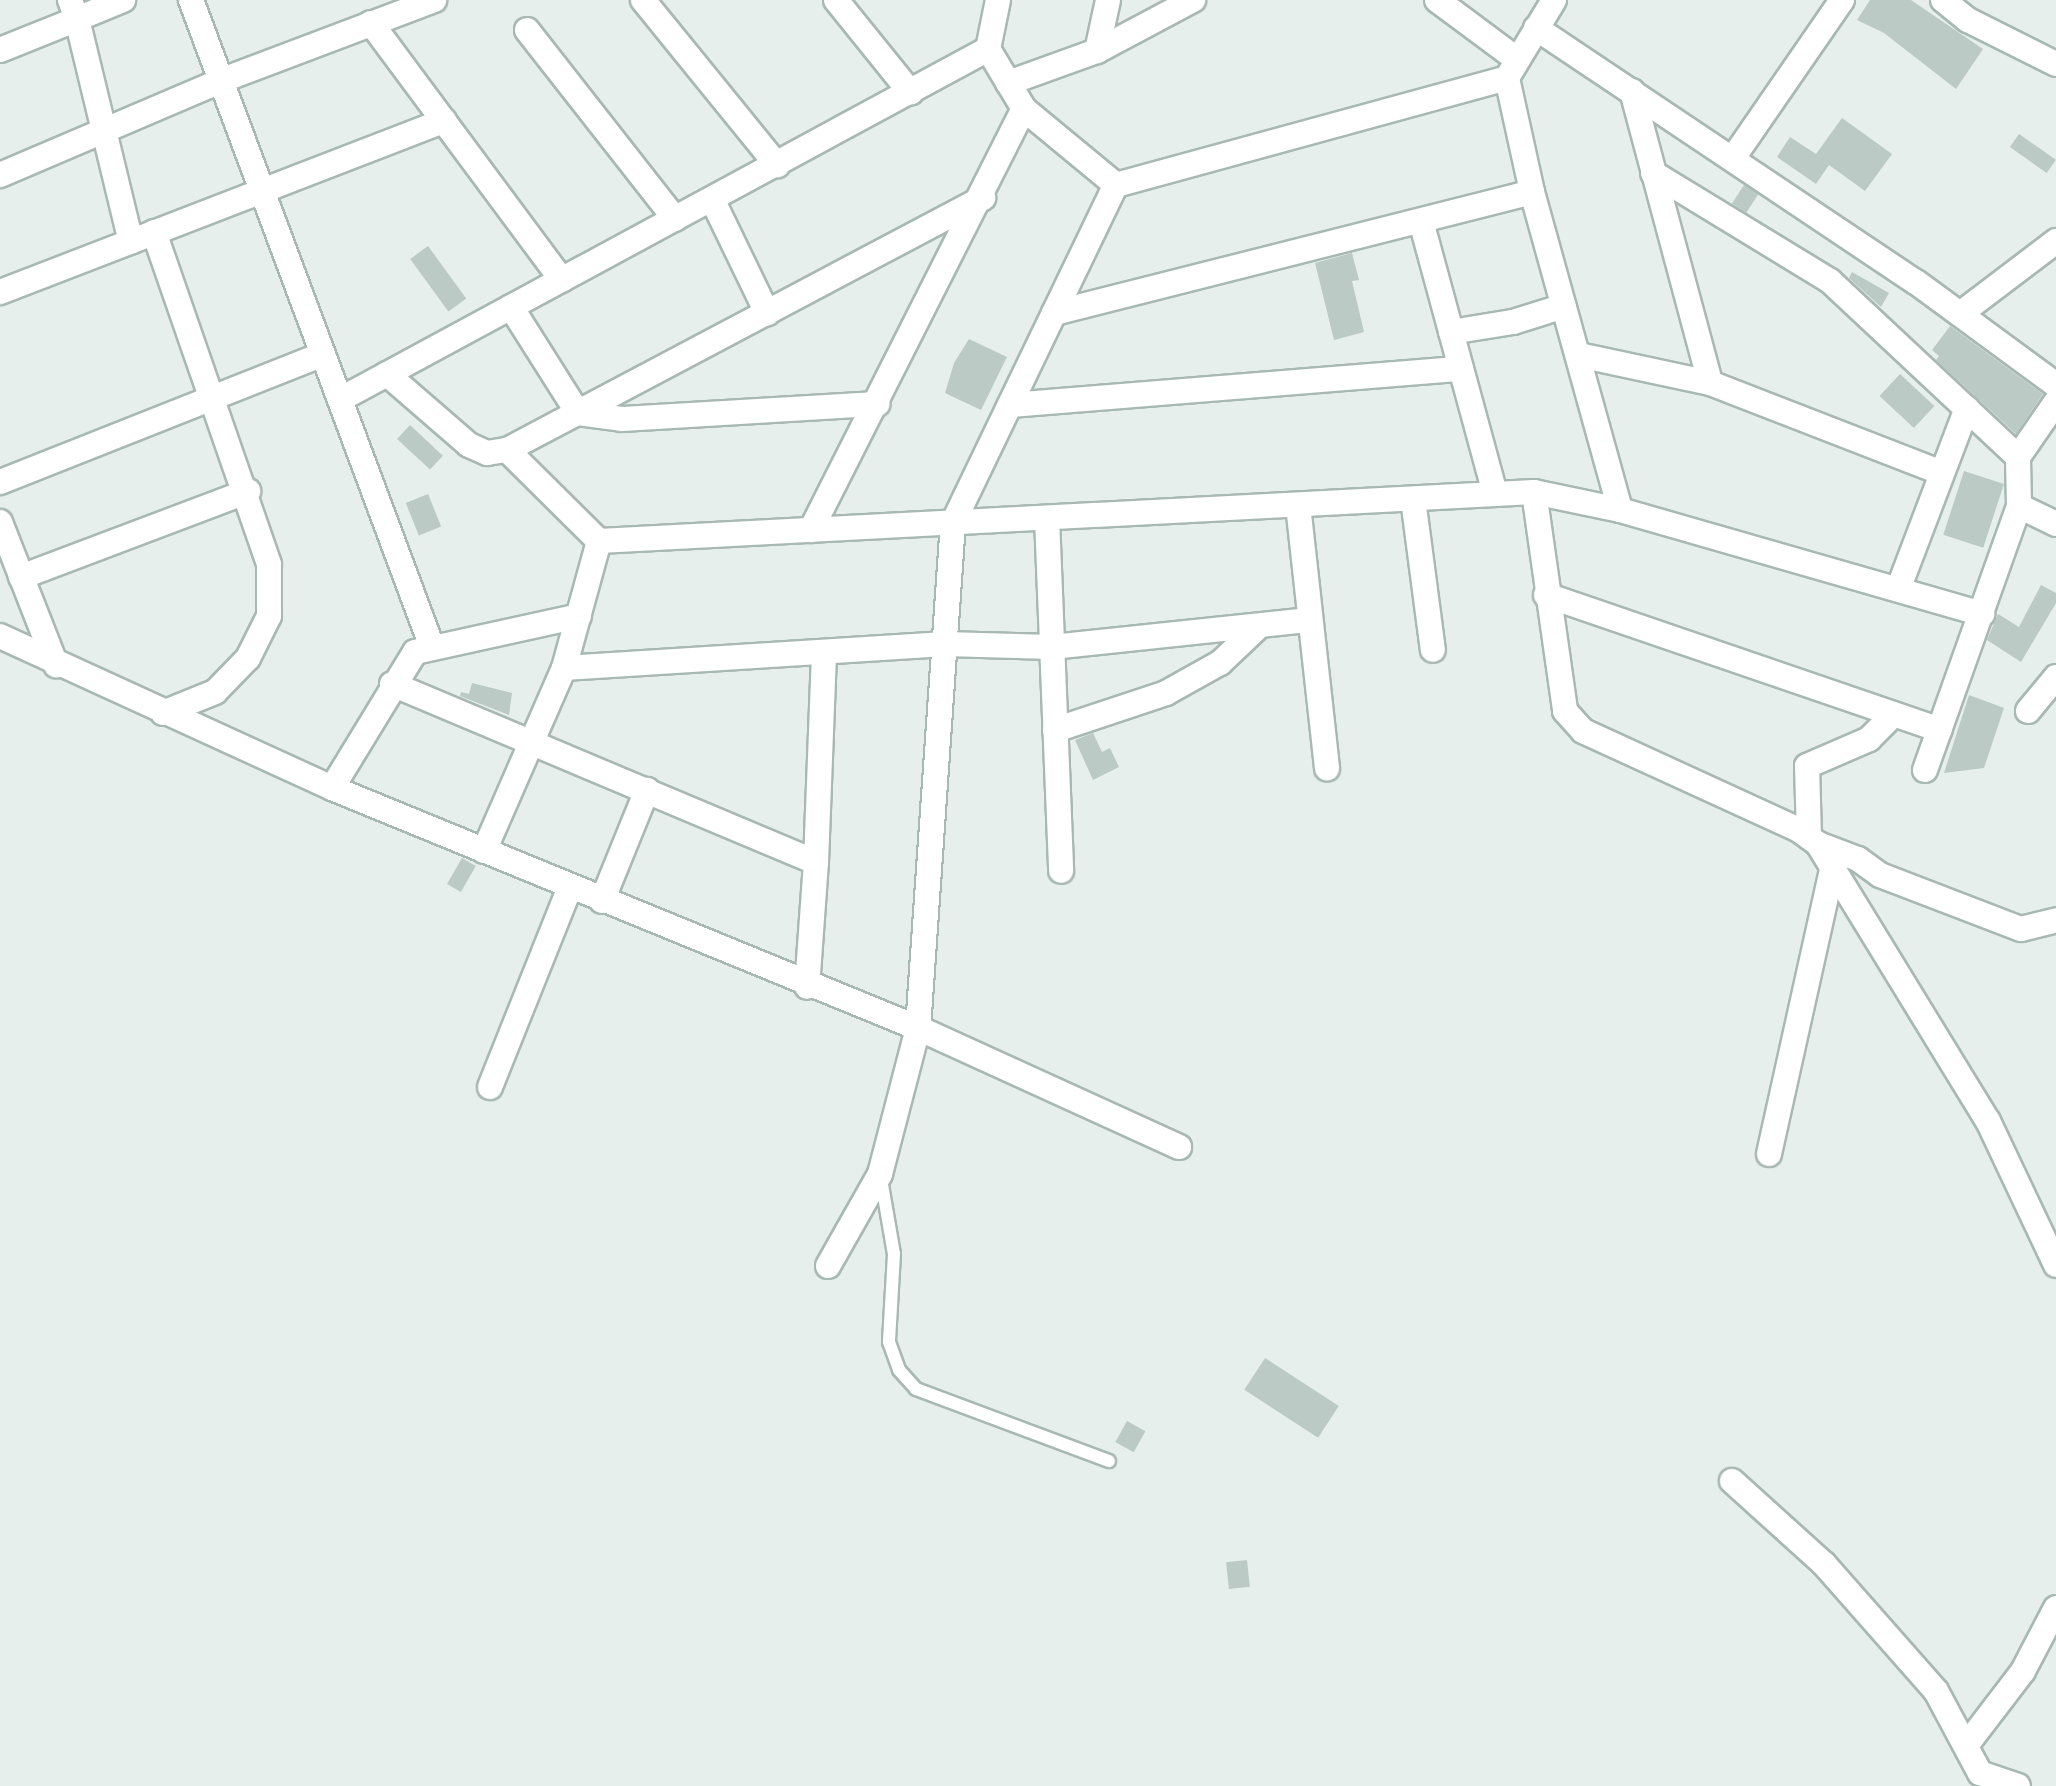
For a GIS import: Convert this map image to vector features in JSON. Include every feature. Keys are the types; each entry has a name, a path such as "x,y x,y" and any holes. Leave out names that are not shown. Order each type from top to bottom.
{"street":[{"path":"0,50 74,9 123,0"},
{"path":"191,0 432,647"},
{"path":"0,175 220,81 434,0"},
{"path":"643,0 777,165"},
{"path":"836,0 911,93"},
{"path":"998,0 988,49 1024,109 1116,185"},
{"path":"1097,51 1108,0"},
{"path":"1008,83 1097,51 1193,0"},
{"path":"1437,0 1511,68 1532,192 1620,510"},
{"path":"828,1266 880,1174 918,1028 953,523 1116,185 1511,68 1554,0"},
{"path":"1733,158 1842,0"},
{"path":"1943,0 1968,20 2056,64"},
{"path":"74,9 131,242"},
{"path":"371,23 562,280"},
{"path":"1536,28 1733,158 1960,314 2056,385"},
{"path":"527,30 675,219"},
{"path":"341,399 988,49"},
{"path":"1632,91 1710,383"},
{"path":"811,530 983,198 1024,109"},
{"path":"0,292 444,121"},
{"path":"1653,173 1830,281 2018,457"},
{"path":"1054,313 1532,192"},
{"path":"387,374 469,445 487,453 507,450 983,198"},
{"path":"712,199 767,313"},
{"path":"1421,221 1495,494"},
{"path":"154,232 248,491 269,565 269,616 248,658 215,692 163,713"},
{"path":"1960,314 2056,241"},
{"path":"1451,332 1513,322 1564,306"},
{"path":"511,307 578,413 622,419 878,404"},
{"path":"0,482 323,354"},
{"path":"1579,355 1710,383 1940,472"},
{"path":"1010,405 1461,369"},
{"path":"1925,770 2019,506 2018,457 2056,402"},
{"path":"1899,587 1940,472 1967,408"},
{"path":"507,450 599,541 1534,492 1620,510 1899,587 1982,614"},
{"path":"21,577 248,491"},
{"path":"1534,492 1546,595 1565,711 1583,731 1858,859 1906,886 2021,929 2056,920"},
{"path":"1413,499 1433,650"},
{"path":"1298,505 1327,768"},
{"path":"2019,506 2056,524"},
{"path":"1047,518 1061,871"},
{"path":"0,522 56,665"},
{"path":"484,851 564,668 599,541"},
{"path":"1546,595 1940,730"},
{"path":"332,788 392,684 415,652 579,616"},
{"path":"564,668 945,644 1052,647 1255,630 1310,620"},
{"path":"1055,730 1166,693 1220,663 1255,630"},
{"path":"0,636 56,665 332,788 807,987 918,1028 1179,1147"},
{"path":"807,987 816,862 824,652"},
{"path":"2028,711 2056,677"},
{"path":"392,684 816,862"},
{"path":"1894,714 1869,739 1807,766 1814,841 1899,983 1959,1070 2029,1200 2056,1265"},
{"path":"602,901 647,790"},
{"path":"1769,1154 1832,869"},
{"path":"490,1087 570,887"},
{"path":"2029,1200 2056,1215"},
{"path":"1732,1481 1824,1564 1936,1691 1968,1743 1980,1773 2018,1786"},
{"path":"1968,1743 2023,1671 2056,1608"}],"lane":[{"path":"880,1174 894,1254 889,1342 899,1370 916,1389 1109,1461"}],"building":[{"path":"1870,0 1911,0 1983,49 1956,89 1884,33 1857,20"},
{"path":"1842,118 1892,154 1865,191 1829,165 1816,184 1777,157 1790,137 1816,154"},
{"path":"2019,134 2056,160 2047,173 2010,147"},
{"path":"1744,185 1758,194 1746,213 1732,203"},
{"path":"428,246 466,299 448,312 410,259"},
{"path":"1352,253 1359,280 1352,281 1364,332 1334,340 1315,263"},
{"path":"1852,272 1889,293 1881,307 1849,278"},
{"path":"1950,326 2043,394 2016,434 1936,360 1939,356 1932,350"},
{"path":"969,339 1007,357 981,410 945,393 954,363"},
{"path":"1900,374 1934,406 1914,428 1880,396"},
{"path":"410,425 443,456 430,470 397,439"},
{"path":"1964,471 2004,484 1983,548 1943,535"},
{"path":"428,494 441,526 419,535 406,503"},
{"path":"2041,585 2056,593 2056,603 2021,662 1987,640 1998,614 2019,627"},
{"path":"472,683 512,693 509,715 460,696 461,692 469,694"},
{"path":"1969,695 2004,708 1984,768 1944,773"},
{"path":"1093,733 1102,752 1110,748 1119,767 1093,780 1075,740"},
{"path":"462,858 476,866 461,892 447,884"},
{"path":"1265,1358 1339,1406 1318,1438 1244,1390"},
{"path":"1127,1421 1145,1431 1134,1452 1115,1442"},
{"path":"1247,1560 1250,1587 1229,1589 1226,1562"}]}
